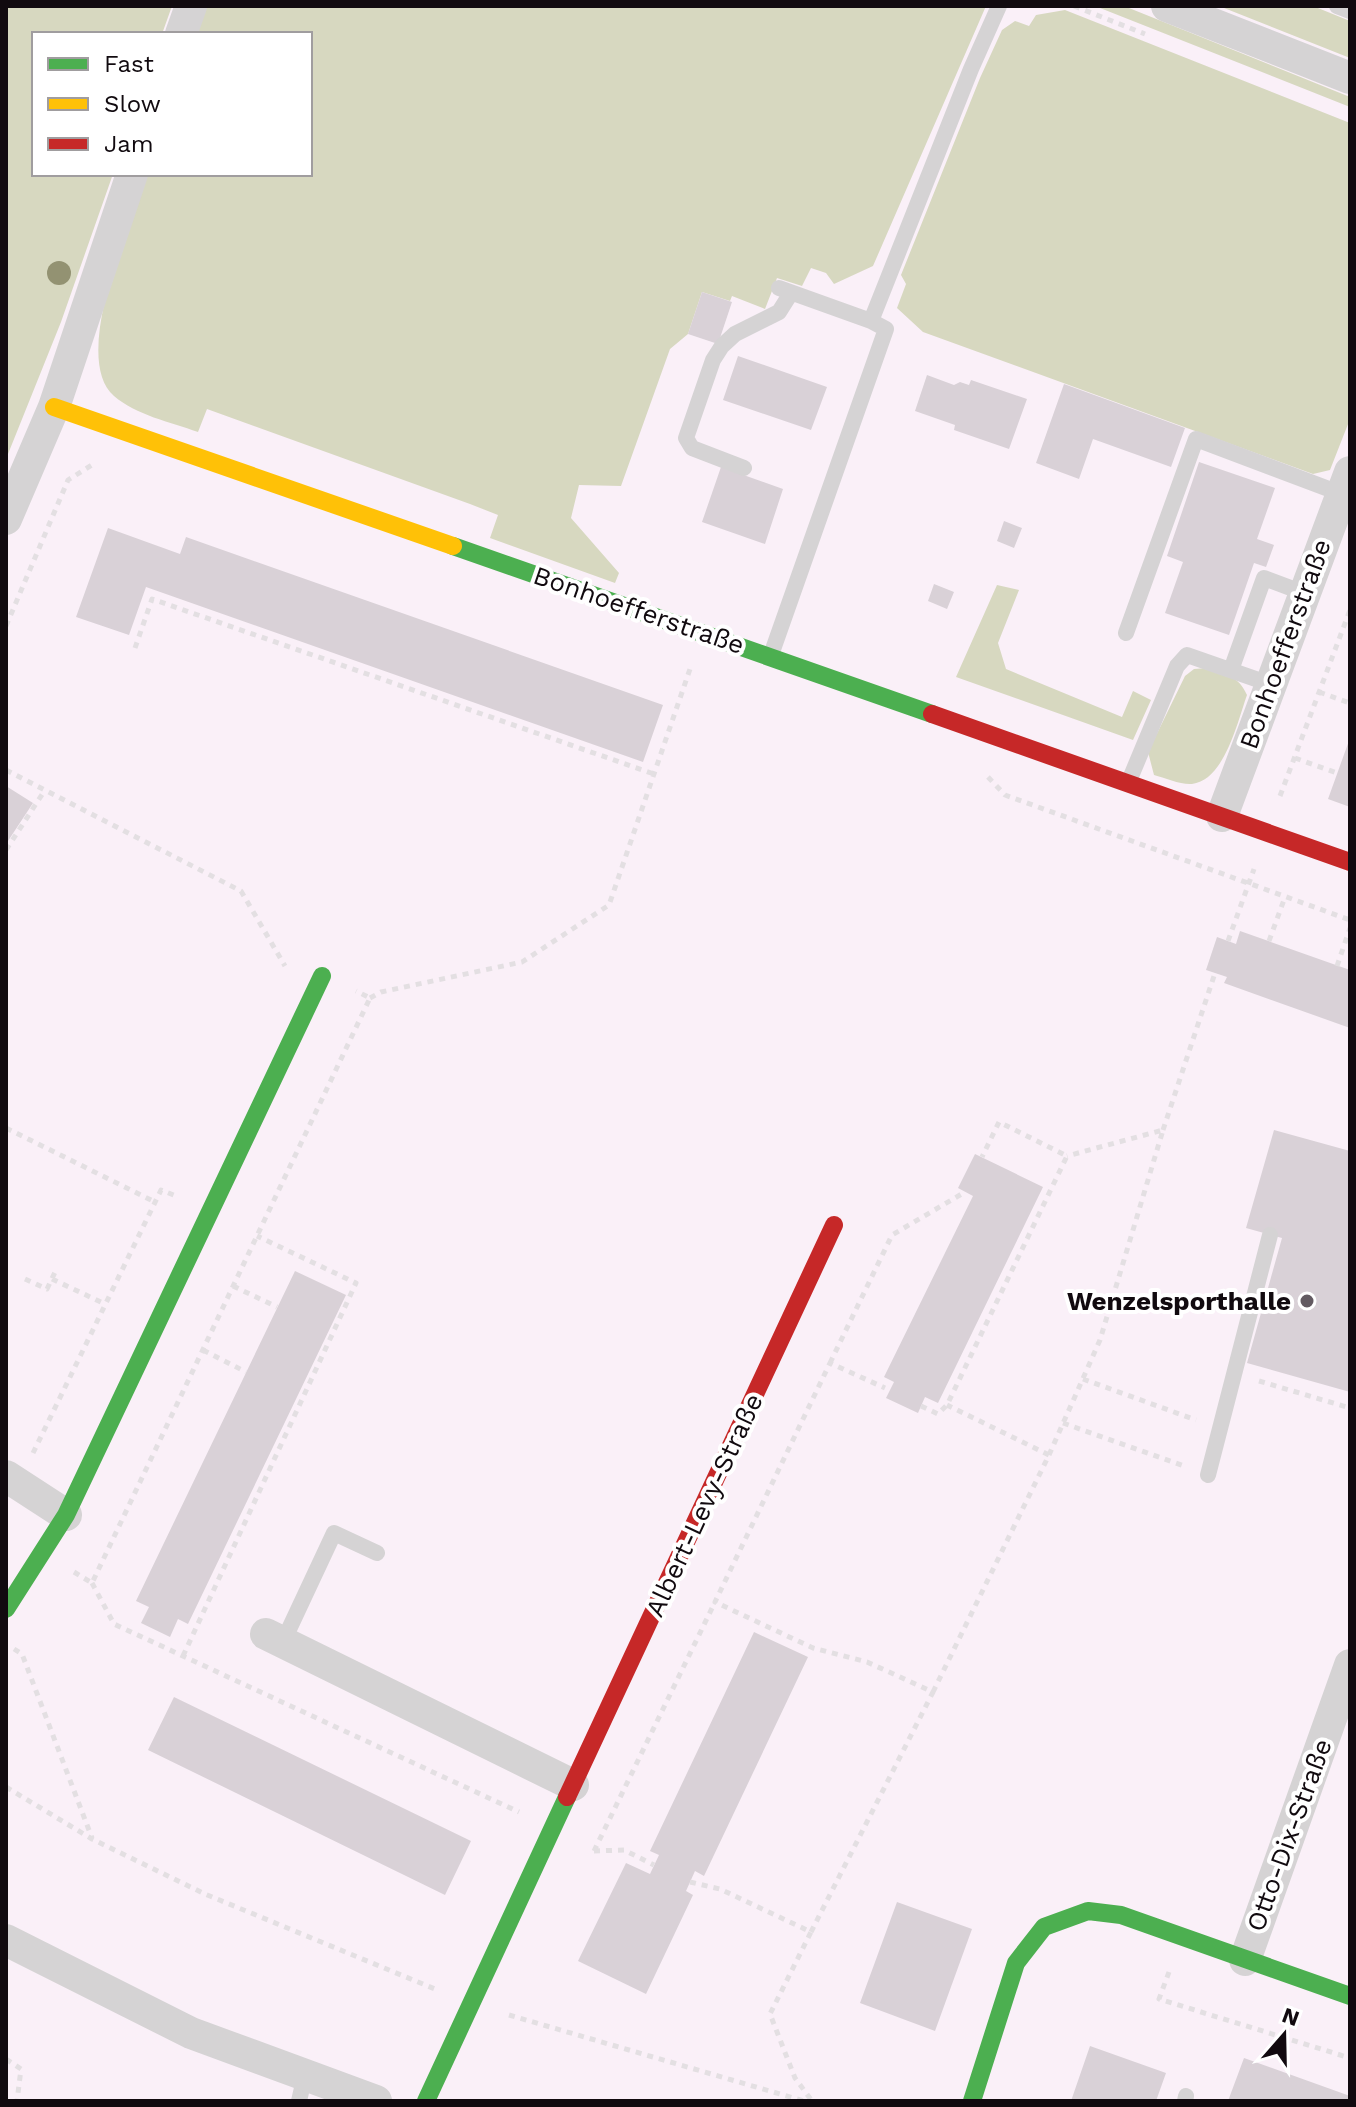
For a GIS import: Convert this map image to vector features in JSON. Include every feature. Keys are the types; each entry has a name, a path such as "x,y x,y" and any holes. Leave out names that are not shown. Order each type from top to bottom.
{"street":[{"path":"182,32 191,6"},
{"path":"1167,6 1350,78"},
{"path":"6,519 54,407 131,176"},
{"name":"Bonhoefferstraße","path":"54,407 1350,862"},
{"name":"Bonhoefferstraße","path":"1222,816 1346,483"},
{"path":"6,1609 66,1515 322,976"},
{"name":"Albert-Levy-Straße","path":"426,2101 834,1225"},
{"path":"12,1480 66,1515"},
{"path":"275,1638 573,1785"},
{"name":"Otto-Dix-Straße","path":"1245,1960 1342,1711 1350,1665"},
{"name":"Otto-Dix-Straße","path":"972,2101 1016,1963 1044,1927 1088,1911 1121,1915 1350,1996"},
{"path":"6,1940 302,2088 376,2101"}],"lane":[{"path":"871,321 999,6"},
{"path":"1337,6 1350,11"},
{"path":"744,468 692,448 686,438 713,360 722,346 735,334 779,312 785,290 886,329 770,656"},
{"path":"1126,633 1196,439 1346,483"},
{"path":"1231,670 1264,578 1304,593"},
{"path":"1128,783 1177,666 1187,655 1270,684"},
{"path":"1208,1475 1270,1235"},
{"path":"275,1638 334,1533 377,1553"}],"path":[{"path":"6,626 68,480 92,464 103,461"},
{"path":"135,648 152,599 654,774"},
{"path":"1228,941 1350,610"},
{"path":"92,1583 370,998 381,992 522,962 609,905 694,657"},
{"path":"1319,692 1350,703"},
{"path":"1295,758 1337,773"},
{"path":"979,768 1005,795 1350,920"},
{"path":"6,770 241,891 308,1006"},
{"path":"6,850 45,790"},
{"path":"1269,941 1285,897"},
{"path":"1337,966 1350,928"},
{"path":"812,2101 795,2078 770,2014 933,1692 1083,1379 1105,1326 1163,1130 1215,973"},
{"path":"322,976 370,998"},
{"path":"982,1157 999,1122 1067,1156 1163,1130"},
{"path":"6,1128 155,1202"},
{"path":"921,1406 938,1414 947,1405 1067,1156"},
{"path":"12,1480 161,1190 210,1211"},
{"path":"654,1865 624,1850 597,1851 892,1235 965,1192"},
{"path":"183,1656 356,1283 257,1236"},
{"path":"25,1279 47,1289 57,1268"},
{"path":"52,1279 105,1304"},
{"path":"233,1286 277,1307"},
{"path":"203,1350 246,1372"},
{"path":"830,1363 885,1388"},
{"path":"1234,1374 1350,1408"},
{"path":"1083,1379 1220,1428"},
{"path":"947,1405 1049,1455"},
{"path":"1063,1423 1208,1475"},
{"path":"42,1553 92,1583 114,1624 553,1828"},
{"path":"715,1602 813,1648 867,1662 933,1692"},
{"path":"6,1643 22,1654 92,1839"},
{"path":"6,1787 92,1839 205,1894 470,2003 804,2101"},
{"path":"690,1882 720,1889 811,1932"},
{"path":"1182,1937 1159,1999 1350,2058"},
{"path":"6,2059 21,2069 17,2101"}],"green space":[{"path":"6,6 172,6 163,32 32,32 32,176 112,176 61,322 6,459"},
{"path":"206,6 986,6 873,266 834,284 826,273 811,268 802,286 777,278 765,309 732,296 730,301 702,292 688,334 670,349 621,486 579,485 571,518 619,573 615,583 490,538 498,515 470,504 207,409 198,432 143,413 114,396 102,377 98,352 101,321 118,254 146,176 312,176 312,32 197,32"},
{"path":"1095,6 1124,6 1350,97 1350,107"},
{"path":"1219,6 1313,6 1350,21 1350,58"},
{"path":"1065,10 1350,123 1350,419 1330,470 1313,474 923,332 897,308 906,284 901,275 1002,30 1015,21 1029,26 1036,15"},
{"path":"997,585 1019,590 998,643 1006,669 1122,717 1133,691 1151,700 1133,740 956,677"},
{"path":"1207,668 1236,680 1247,695 1222,761 1203,780 1192,784 1154,775 1148,752 1185,676 1194,669"}],"building":[{"path":"702,292 732,302 718,344 688,334"},
{"path":"738,356 827,387 811,430 723,400"},
{"path":"927,375 954,385 960,382 969,385 971,380 1027,399 1009,449 954,430 955,425 915,411"},
{"path":"1064,384 1185,428 1171,467 1093,439 1079,479 1036,463"},
{"path":"1199,462 1275,488 1257,539 1274,545 1266,567 1254,563 1229,635 1165,613 1183,562 1167,556"},
{"path":"721,467 783,489 765,544 702,522"},
{"path":"1004,521 1022,528 1014,548 997,541"},
{"path":"108,528 180,554 186,537 663,705 643,762 146,587 129,635 76,617"},
{"path":"934,584 954,592 947,609 928,601"},
{"path":"1350,738 1350,807 1328,799"},
{"path":"6,786 33,803 6,844"},
{"path":"1240,931 1350,970 1350,1028 1224,983 1227,977 1206,970 1217,937 1236,944"},
{"name":"Wenzelsporthalle","path":"1274,1130 1350,1151 1350,1392 1247,1363 1282,1238 1246,1228"},
{"path":"975,1154 1043,1187 938,1403 925,1397 918,1413 886,1398 894,1382 884,1377 973,1196 958,1188"},
{"path":"295,1271 346,1295 188,1624 178,1619 170,1637 141,1623 149,1607 136,1601"},
{"path":"754,1632 808,1657 704,1876 695,1871 686,1891 693,1895 646,1994 578,1961 626,1863 650,1874 659,1855 650,1851"},
{"path":"174,1697 471,1841 445,1895 148,1750"},
{"path":"897,1902 972,1929 935,2031 860,2003"},
{"path":"1090,2046 1166,2073 1156,2101 1071,2101"},
{"path":"1244,2058 1350,2096 1350,2101 1228,2101"}],"traffic: fast":[{"path":"453,546 932,714"},
{"path":"6,1609 66,1515 322,976"},
{"path":"426,2101 567,1797"},
{"path":"972,2101 1016,1963 1044,1927 1088,1911 1121,1915 1350,1996"}],"traffic: slow":[{"path":"54,407 453,546"}],"traffic: jam":[{"path":"932,714 1350,862"},
{"path":"567,1797 834,1225"}],"place":[{"name":"Wenzelsporthalle","path":"1307,1301"}]}
